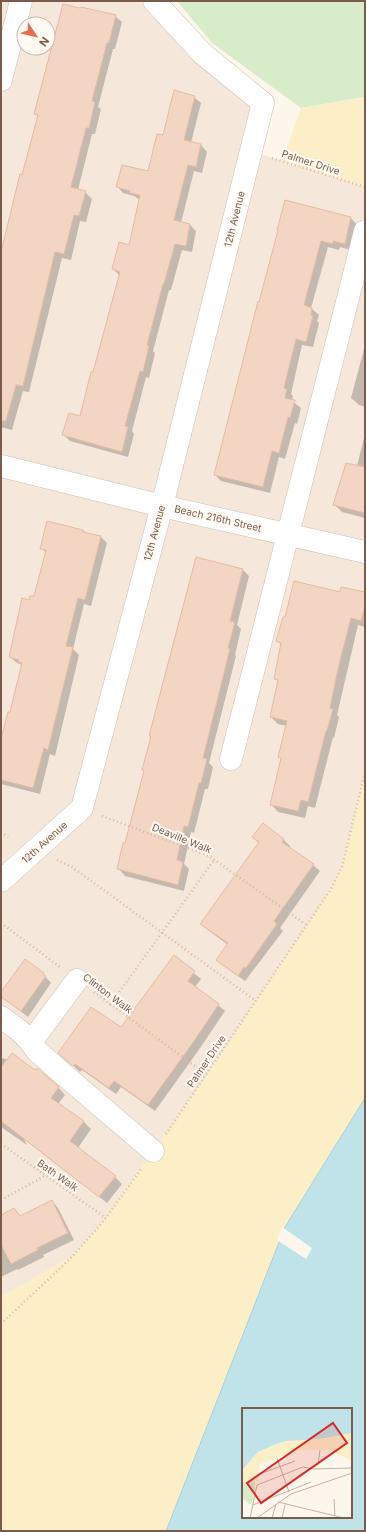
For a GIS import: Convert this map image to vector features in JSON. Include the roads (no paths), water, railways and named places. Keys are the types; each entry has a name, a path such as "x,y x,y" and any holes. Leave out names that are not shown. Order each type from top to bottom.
{"street":[{"path":"1,80 21,1"},
{"name":"12th Avenue","path":"1,881 82,808 162,506 263,103 203,54 154,1"},
{"path":"231,759 365,231"},
{"name":"Beach 216th Street","path":"1,466 162,506 365,552"},
{"path":"31,1042 77,980"},
{"path":"1,1016 20,1031 31,1042 37,1051 57,1069 154,1151"}],"water":[{"path":"365,1098 365,1531 166,1531 285,1227"}]}
